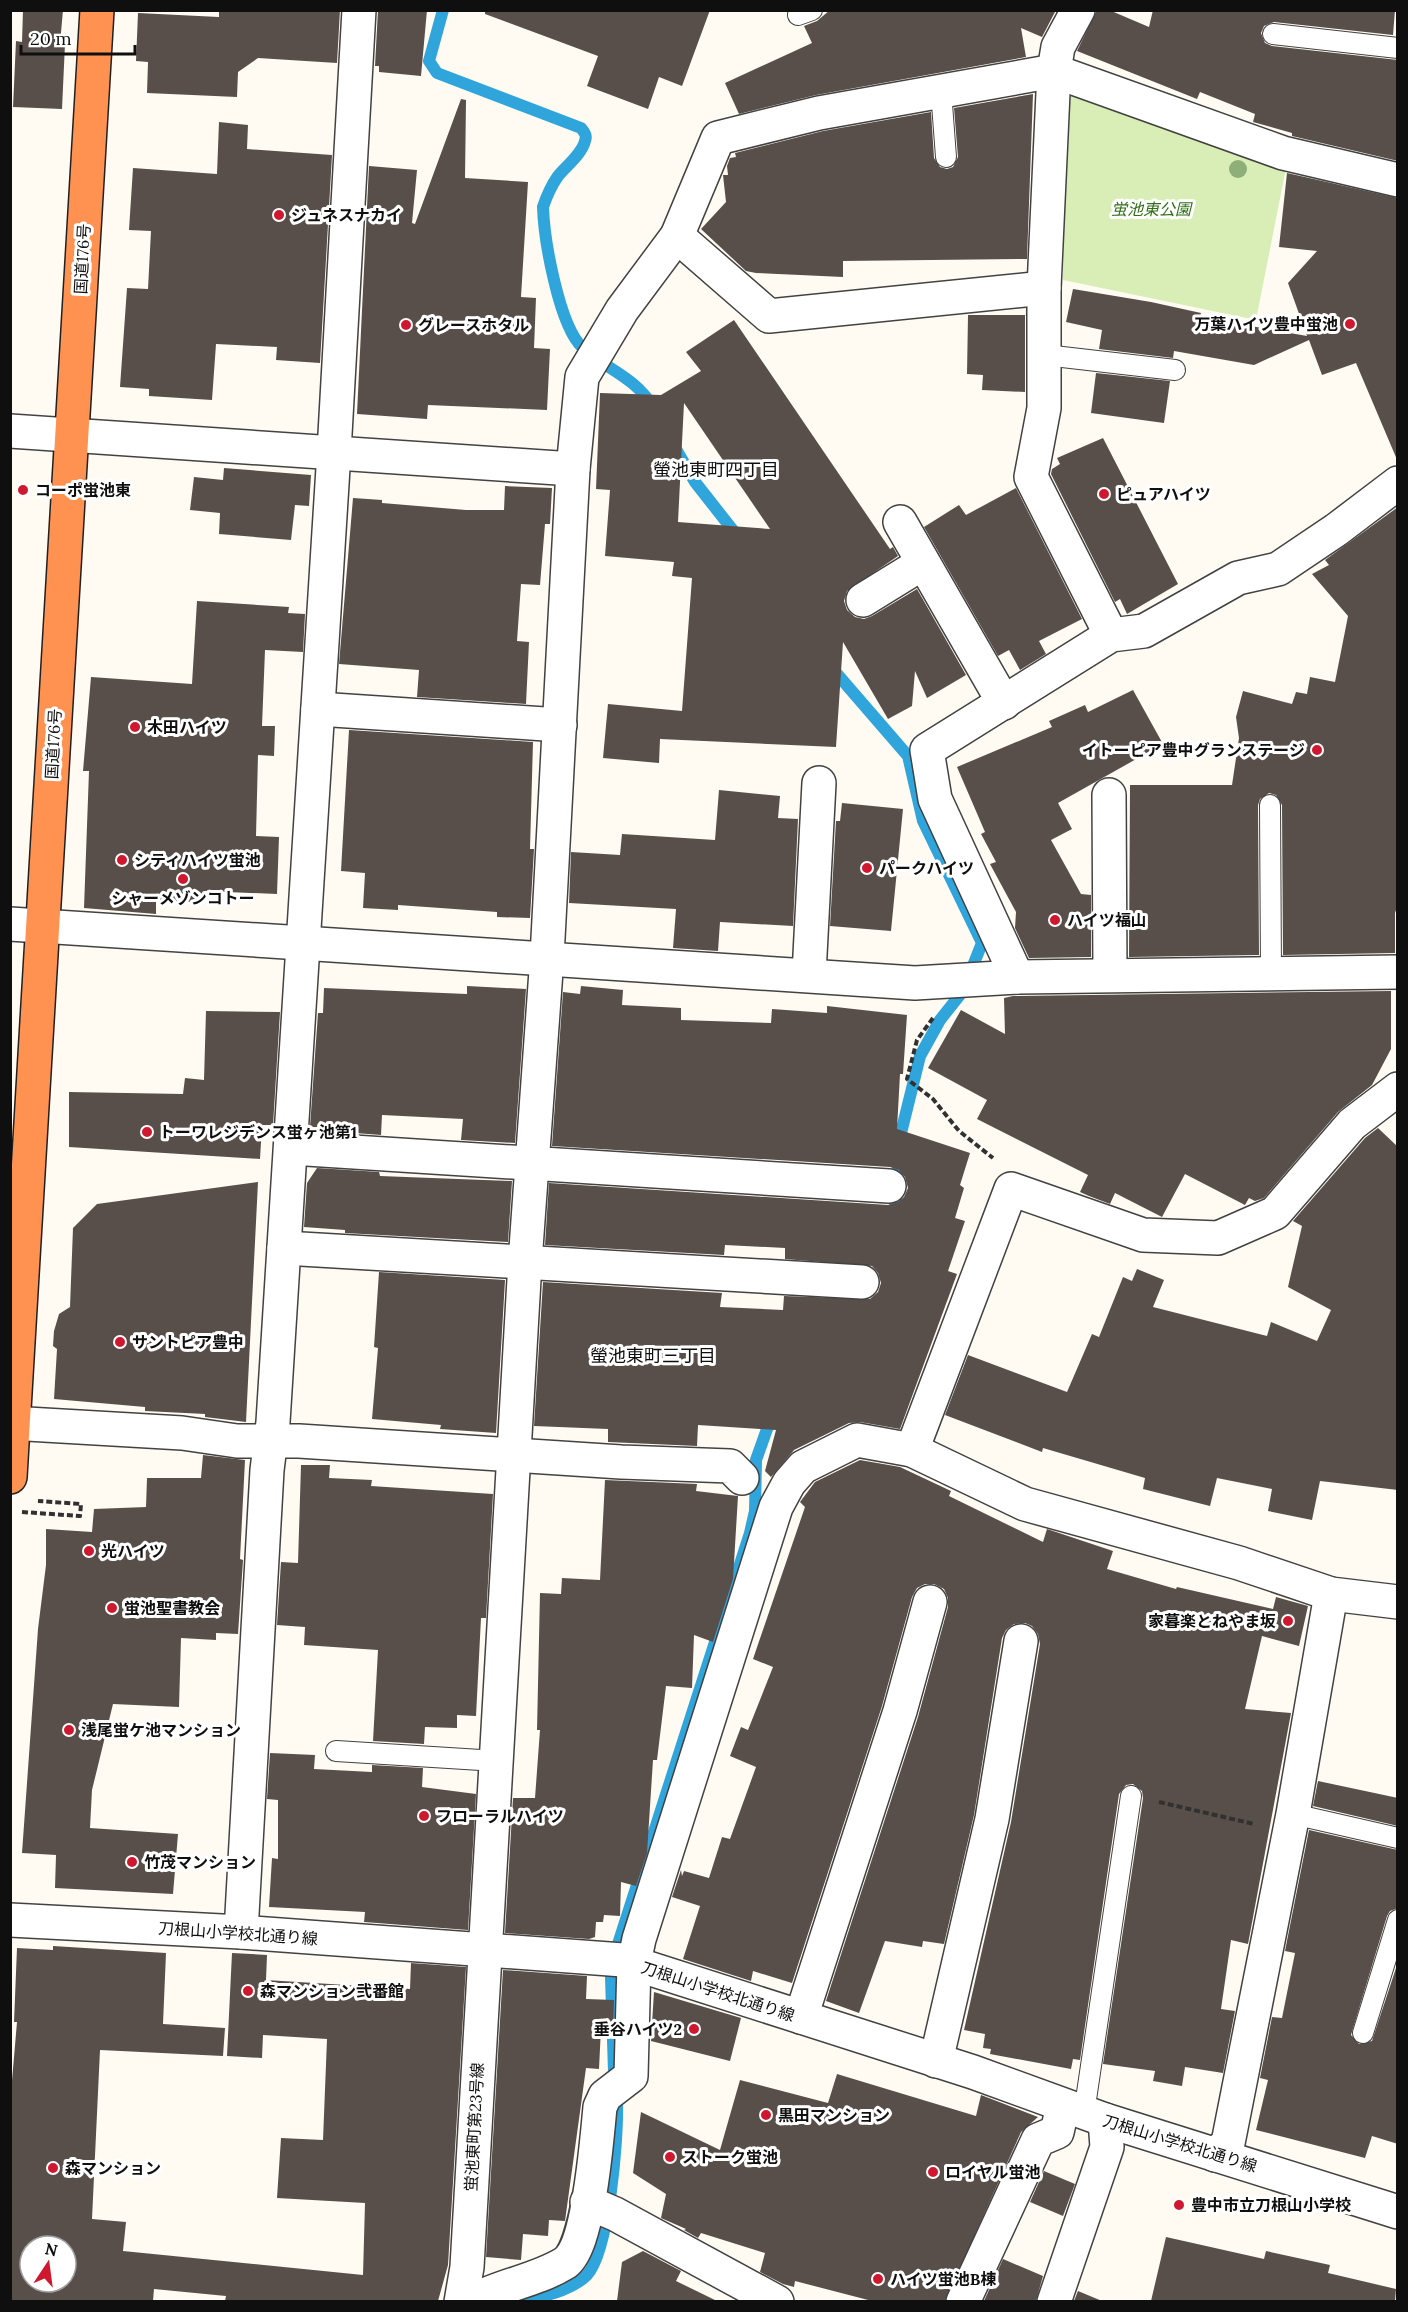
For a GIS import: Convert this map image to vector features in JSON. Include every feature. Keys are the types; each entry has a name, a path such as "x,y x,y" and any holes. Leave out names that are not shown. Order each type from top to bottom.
{"highway":[{"name":"国道176号","path":"10,1477 97,10"}],"street":[{"path":"241,1932 267,1470 271,1441 291,1148 359,10"},
{"path":"1078,10 1058,47 1054,71 1044,288 1044,408 1031,477 1111,635"},
{"path":"941,91 1054,71 1283,153 1398,180"},
{"name":"蛍池東町第23号線","path":"461,2301 467,2267 525,1262 547,957 573,469 582,377 622,310 677,236 718,138 819,113 941,91"},
{"path":"677,236 769,316 1044,288"},
{"path":"10,430 573,469"},
{"path":"1017,977 935,799 927,750 1111,635 1144,632 1238,578 1278,569 1336,530 1398,483"},
{"path":"900,522 1004,703"},
{"path":"863,600 923,563"},
{"path":"318,709 560,726"},
{"path":"809,975 819,783"},
{"path":"1109,795 1110,975"},
{"path":"10,924 304,941 915,983 1017,977 1398,972"},
{"path":"912,1450 1011,1189 1143,1235 1218,1238 1275,1213 1352,1124 1398,1089"},
{"path":"291,1148 889,1186"},
{"path":"284,1248 862,1282"},
{"path":"12,1423 271,1441 730,1466 742,1478"},
{"path":"470,2301 550,2270 567,2261 600,2207 600,2107 605,2096 631,2076 633,1963 779,1500 802,1467 857,1440 912,1450 1025,1504 1239,1563 1331,1594 1398,1602"},
{"path":"1215,2155 1228,2143 1292,1823 1331,1594"},
{"path":"801,2017 900,1711 930,1602"},
{"path":"936,2061 992,1819 1021,1641"},
{"name":"刀根山小学校北通り線","path":"10,1920 241,1932 484,1952 607,1957 633,1963 801,2017 1084,2113 1398,2212"},
{"path":"963,2301 1038,2140 1057,2132 1084,2113 1107,2147 1054,2301"},
{"path":"600,2207 777,2301"}],"lane":[{"path":"1273,34 1398,48"},
{"path":"941,91 946,157"},
{"path":"1045,355 1175,370"},
{"path":"1270,805 1271,973"},
{"path":"336,1751 496,1761"},
{"path":"1084,2113 1131,1796"},
{"path":"1292,1823 1398,1838"},
{"path":"1363,2032 1398,1920"}],"path":[{"path":"953,982 950,996 918,1040 907,1079 933,1099 959,1131 1010,1170 1011,1189"},
{"path":"38,1501 81,1504 80,1516 40,1513"},
{"path":"1131,1796 1292,1823"}],"green space":[{"name":"蛍池東公園","path":"1071,93 1287,163 1256,320 1063,280 1065,103"}],"building":[{"path":"23,10 63,10 60,44 65,44 62,109 13,107 16,41 22,42"},
{"path":"219,10 340,10 337,63 258,58 238,72 237,97 147,93 148,62 136,61 138,13 219,17"},
{"path":"378,10 427,10 421,76 379,72 379,66 375,66"},
{"path":"485,10 710,10 682,86 659,77 648,109 587,86 598,56 485,14"},
{"path":"830,10 1056,10 1042,37 1021,28 1026,57 816,95 739,114 725,83 812,43 804,26 817,21"},
{"path":"1097,10 1109,10 1149,27 1153,10 1395,10 1393,35 1274,22 1264,26 1261,33 1265,43 1272,46 1398,60 1398,161 1292,136 1292,133 1253,122 1255,114 1200,92 1197,99 1077,51"},
{"path":"1033,94 1027,259 843,261 843,277 756,273 746,271 701,229 726,202 723,175 728,175 727,166 730,158 736,157 735,153 823,131 931,112 934,158 940,167 947,169 953,167 958,157 954,108"},
{"path":"461,99 466,100 465,178 528,182 521,297 536,298 534,348 550,349 547,410 428,405 427,419 357,414 369,166 417,170 412,223 415,224"},
{"path":"219,122 248,125 247,149 332,155 320,363 276,360 277,347 216,344 212,400 149,396 149,389 120,387 127,288 148,289 151,231 129,230 133,168 217,174"},
{"path":"1287,173 1398,198 1398,462 1356,363 1322,375 1309,340 1254,365 1174,351 1173,358 1099,349 1102,330 1066,322 1073,289 1151,302 1201,313 1200,317 1307,336 1288,283 1317,251 1279,247"},
{"path":"968,315 1025,315 1025,392 982,390 983,375 967,374"},
{"path":"734,320 890,549 893,547 898,556 847,591 844,601 847,610 855,617 864,619 917,589 966,675 927,698 915,671 912,706 888,719 843,642 836,747 660,739 659,763 603,758 608,704 682,711 692,578 672,576 674,562 605,556 610,490 596,489 600,393 661,395 701,371 686,352","holes":["684,403 770,529 678,522"]},
{"path":"1096,373 1170,381 1164,423 1091,413"},
{"name":"ピュアハイツ","path":"1103,438 1178,584 1127,614 1120,599 1115,602 1051,474 1052,469 1060,464 1057,458"},
{"path":"224,468 311,475 309,506 295,505 291,540 219,534 220,513 190,510 194,477 223,480"},
{"path":"505,486 552,488 550,524 545,524 540,585 521,584 517,641 529,642 526,704 417,697 419,670 339,664 353,498 382,500 382,503 466,510 504,510"},
{"path":"1016,488 1082,619 1039,641 1046,654 1020,670 1009,650 998,656 924,527 959,505 966,515"},
{"path":"1398,507 1398,904 1395,913 1395,953 1283,955 1282,805 1276,795 1269,793 1260,799 1258,805 1259,955 1129,957 1130,785 1232,785 1239,738 1236,717 1243,691 1292,704 1296,692 1307,694 1310,677 1335,682 1348,616 1312,574 1329,565 1325,560"},
{"path":"197,601 289,607 288,613 305,614 303,652 265,650 262,726 275,726 274,756 258,755 256,836 279,837 277,894 205,891 205,902 156,902 156,914 84,908 89,771 83,771 91,677 192,684"},
{"path":"1133,690 1163,744 1058,803 1072,829 1051,840 1081,894 1091,895 1091,957 1029,958 1015,928 1016,912 990,864 996,862 981,834 985,832 957,767 1052,727 1049,721 1085,705 1088,712"},
{"path":"349,730 533,742 530,849 534,849 530,918 497,917 497,912 398,905 398,910 363,908 365,873 341,871"},
{"path":"719,790 780,796 778,818 798,819 793,926 720,922 718,951 673,948 676,909 569,903 571,852 620,855 622,834 715,840"},
{"name":"パークハイツ","path":"842,803 903,809 891,931 830,926 836,821 840,821"},
{"path":"467,986 526,989 515,1143 461,1140 463,1119 382,1115 381,1135 342,1132 345,1129 310,1127 318,1013 323,1013 324,988 467,994"},
{"path":"581,986 623,990 622,1005 681,1008 681,1020 771,1023 772,1009 827,1013 827,1006 907,1015 903,1074 900,1074 897,1129 970,1153 960,1185 964,1188 955,1218 965,1221 948,1271 957,1274 900,1429 860,1422 849,1423 794,1450 771,1477 765,1471 776,1430 698,1425 697,1446 608,1442 608,1429 534,1426 543,1282 722,1293 720,1307 783,1310 784,1296 870,1299 878,1292 881,1283 878,1273 872,1266 785,1259 785,1248 725,1245 724,1255 545,1245 549,1183 888,1205 904,1197 908,1188 905,1177 899,1170 890,1167 552,1146 563,992 580,994"},
{"path":"1391,991 1391,1049 1372,1085 1338,1112 1264,1198 1255,1201 1249,1198 1245,1205 1185,1174 1162,1217 1115,1193 1110,1204 1089,1196 1080,1192 1088,1175 977,1119 987,1100 928,1068 961,1010 1005,1034 1004,998 1013,996"},
{"path":"206,1011 280,1012 273,1125 262,1125 260,1159 69,1147 69,1092 183,1094 185,1078 204,1080"},
{"path":"1378,1128 1398,1147 1398,1490 1320,1481 1312,1520 1268,1511 1272,1489 1217,1478 1210,1506 1143,1489 1145,1478 1043,1448 1042,1452 945,1415 968,1355 1067,1392 1092,1334 1099,1337 1123,1277 1132,1281 1137,1269 1164,1280 1153,1307 1267,1336 1271,1322 1317,1341 1331,1310 1288,1287 1302,1226 1293,1221 1365,1138"},
{"path":"317,1168 379,1172 380,1176 512,1181 508,1242 345,1233 345,1230 304,1227 307,1183"},
{"path":"258,1182 246,1422 205,1417 205,1414 145,1411 145,1407 54,1399 57,1349 53,1346 54,1331 59,1314 70,1307 73,1228 97,1204"},
{"path":"379,1272 505,1280 496,1433 440,1429 441,1425 372,1419 378,1348 374,1347"},
{"path":"203,1455 245,1460 240,1559 243,1560 238,1634 216,1633 216,1640 181,1638 179,1707 113,1704 92,1790 90,1828 178,1834 173,1894 55,1888 56,1855 22,1853 38,1629 46,1565 46,1529 92,1532 94,1509 146,1507 147,1478 201,1478"},
{"path":"860,1460 900,1467 951,1491 949,1496 1043,1542 1047,1529 1113,1551 1107,1569 1176,1589 1177,1587 1273,1609 1276,1597 1308,1606 1299,1646 1262,1636 1245,1709 1291,1713 1248,1944 1231,1940 1221,2009 1235,2011 1223,2073 1185,2067 1182,2086 1153,2081 1155,2071 1103,2064 1143,1798 1142,1791 1133,1784 1126,1785 1119,1794 1080,2060 1073,2059 1071,2069 990,2054 991,2049 983,2048 985,2034 964,2030 1011,1822 1040,1644 1038,1634 1032,1626 1025,1623 1014,1624 1006,1630 1002,1638 974,1815 944,1944 923,1941 922,1947 885,1941 859,2013 826,2001 918,1717 948,1607 948,1598 944,1589 934,1584 925,1584 917,1588 912,1597 882,1706 792,1983 753,1971 751,1981 683,1959 700,1906 672,1897 681,1870 682,1876 684,1871 709,1878 722,1837 730,1839 756,1767 730,1756 741,1727 748,1730 773,1667 753,1659 805,1507 800,1502 815,1482"},
{"path":"301,1465 330,1465 329,1478 372,1480 371,1486 493,1494 486,1618 481,1618 476,1716 457,1715 457,1728 425,1727 424,1744 373,1741 378,1650 304,1645 305,1627 277,1625 281,1562 298,1563"},
{"path":"605,1480 697,1484 696,1491 738,1496 733,1579 713,1642 694,1635 692,1688 666,1686 657,1760 653,1760 647,1853 636,1886 621,1882 620,1916 604,1915 603,1922 596,1922 595,1937 589,1939 505,1933 513,1798 535,1798 540,1730 537,1730 540,1593 561,1594 562,1578 600,1580"},
{"path":"270,1753 315,1755 314,1769 372,1772 372,1765 423,1768 422,1787 476,1794 468,1930 364,1922 365,1912 269,1907 272,1858 278,1859 278,1800 267,1799"},
{"path":"1318,1781 1398,1798 1398,1826 1313,1806"},
{"path":"1309,1830 1398,1850 1398,1908 1390,1911 1387,1916 1351,2035 1359,2044 1372,2041 1398,1962 1398,2144 1372,2136 1365,2158 1256,2130 1268,2080 1260,2078 1272,2017 1282,2018 1295,1953 1285,1951"},
{"path":"53,1946 166,1953 163,2024 225,2028 223,2056 100,2050 92,2219 126,2222 123,2251 363,2275 365,2203 277,2198 281,2138 323,2140 327,2039 263,2035 262,2058 227,2056 232,1953 267,1955 266,1980 410,1989 411,1963 466,1967 448,2265 438,2301 225,2301 226,2296 154,2289 153,2301 10,2301 10,2104 17,2022 14,2022 17,1948 53,1950"},
{"path":"503,1970 587,1976 586,1999 614,2000 613,2031 601,2028 599,2069 586,2068 565,2221 549,2220 548,2236 523,2234 521,2260 486,2257"},
{"name":"垂谷ハイツ2","path":"654,1992 741,2018 730,2061 651,2041"},
{"path":"837,2074 976,2116 981,2095 1038,2117 1021,2132 945,2301 872,2301 795,2281 794,2287 783,2284 760,2272 765,2253 701,2233 698,2238 684,2230 686,2229 661,2218 666,2194 633,2173 641,2112 720,2150 740,2080 828,2103"},
{"path":"1044,2171 1075,2184 1063,2216 1030,2202"},
{"path":"1166,2237 1264,2259 1266,2251 1330,2265 1328,2273 1396,2289 1395,2301 1151,2301"},
{"path":"643,2251 681,2271 676,2281 717,2301 617,2301 622,2262"},
{"path":"1003,2259 1043,2276 1036,2301 984,2301"},
{"path":"1078,2291 1102,2301 1074,2301"}],"waterway":[{"path":"443,10 429,61 437,73 581,128 585,133 583,146 561,172 549,191 543,207 546,240 554,282 574,337 593,356 638,388 654,408"},
{"path":"673,444 695,482 739,538"},
{"path":"831,667 908,756 923,821 982,943 963,991 940,1020 920,1056 901,1133 894,1219"},
{"path":"618,1944 750,1533 755,1511 756,1460 772,1415"},
{"path":"611,1977 614,2072"},
{"path":"519,2302 572,2286 587,2275 595,2262 611,2194 617,2105"}],"place":[{"name":"ジュネスナカイ","path":"279,215"},
{"name":"万葉ハイツ豊中蛍池","path":"1350,324"},
{"name":"グレースホタル","path":"406,325"},
{"name":"コーポ蛍池東","path":"23,490"},
{"name":"ピュアハイツ","path":"1104,494"},
{"name":"木田ハイツ","path":"135,727"},
{"name":"イトーピア豊中グランステージ","path":"1317,750"},
{"name":"シティハイツ蛍池","path":"122,860"},
{"name":"パークハイツ","path":"867,868"},
{"name":"シャーメゾンコトー","path":"183,879"},
{"name":"ハイツ福山","path":"1055,920"},
{"name":"トーワレジデンス蛍ヶ池第1","path":"147,1132"},
{"name":"サントピア豊中","path":"120,1342"},
{"name":"光ハイツ","path":"89,1551"},
{"name":"蛍池聖書教会","path":"112,1608"},
{"name":"家暮楽とねやま坂","path":"1288,1621"},
{"name":"浅尾蛍ケ池マンション","path":"69,1730"},
{"name":"フローラルハイツ","path":"424,1816"},
{"name":"竹茂マンション","path":"132,1862"},
{"name":"森マンション弐番館","path":"248,1991"},
{"name":"垂谷ハイツ2","path":"694,2029"},
{"name":"黒田マンション","path":"766,2115"},
{"name":"ストーク蛍池","path":"670,2157"},
{"name":"森マンション","path":"53,2168"},
{"name":"ロイヤル蛍池","path":"933,2172"},
{"name":"豊中市立刀根山小学校","path":"1179,2205"},
{"name":"ハイツ蛍池B棟","path":"878,2279"}],"district":[{"name":"螢池東町四丁目","path":"716,470"},
{"name":"螢池東町三丁目","path":"653,1356"}]}
